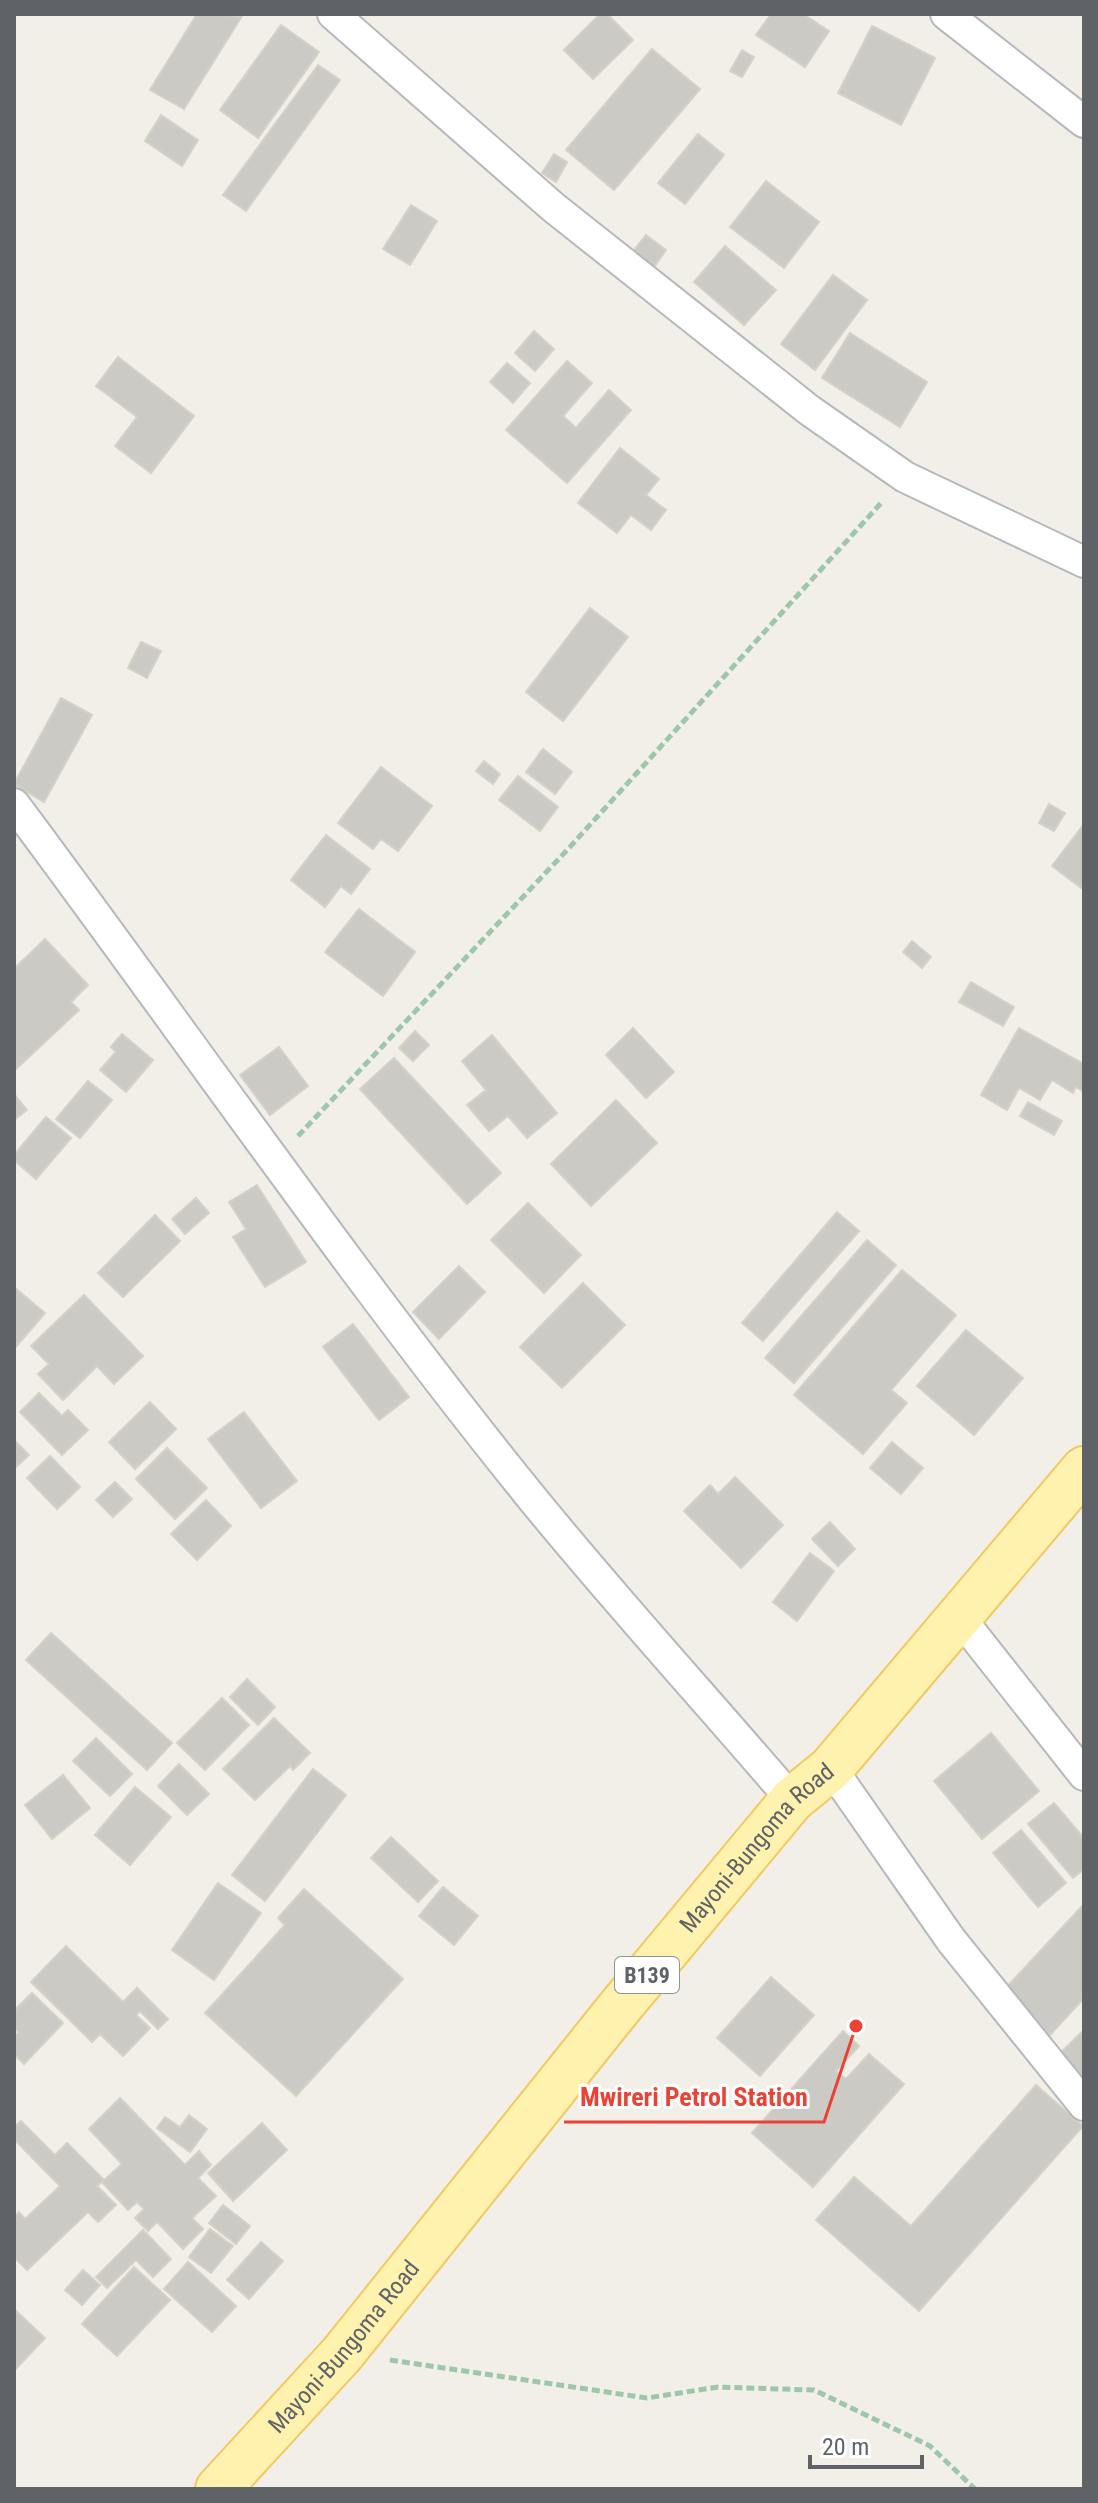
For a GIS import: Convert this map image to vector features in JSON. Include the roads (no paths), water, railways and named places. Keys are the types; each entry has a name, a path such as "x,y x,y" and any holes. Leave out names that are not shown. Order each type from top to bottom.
{"main road":[{"name":"Mayoni-Bungoma Road","path":"218,2489 342,2354 619,2008 792,1800 831,1768 1084,1469"}],"street":[{"path":"333,14 553,207 809,410 905,477 1084,562"},
{"path":"946,14 1040,91 1084,122"},
{"path":"14,804 183,1030 275,1160 527,1492 792,1800"},
{"path":"960,1618 1084,1775"},
{"path":"831,1768 951,1940 1084,2105"}],"place":[{"name":"Mwireri Petrol Station","path":"856,2026"}]}
